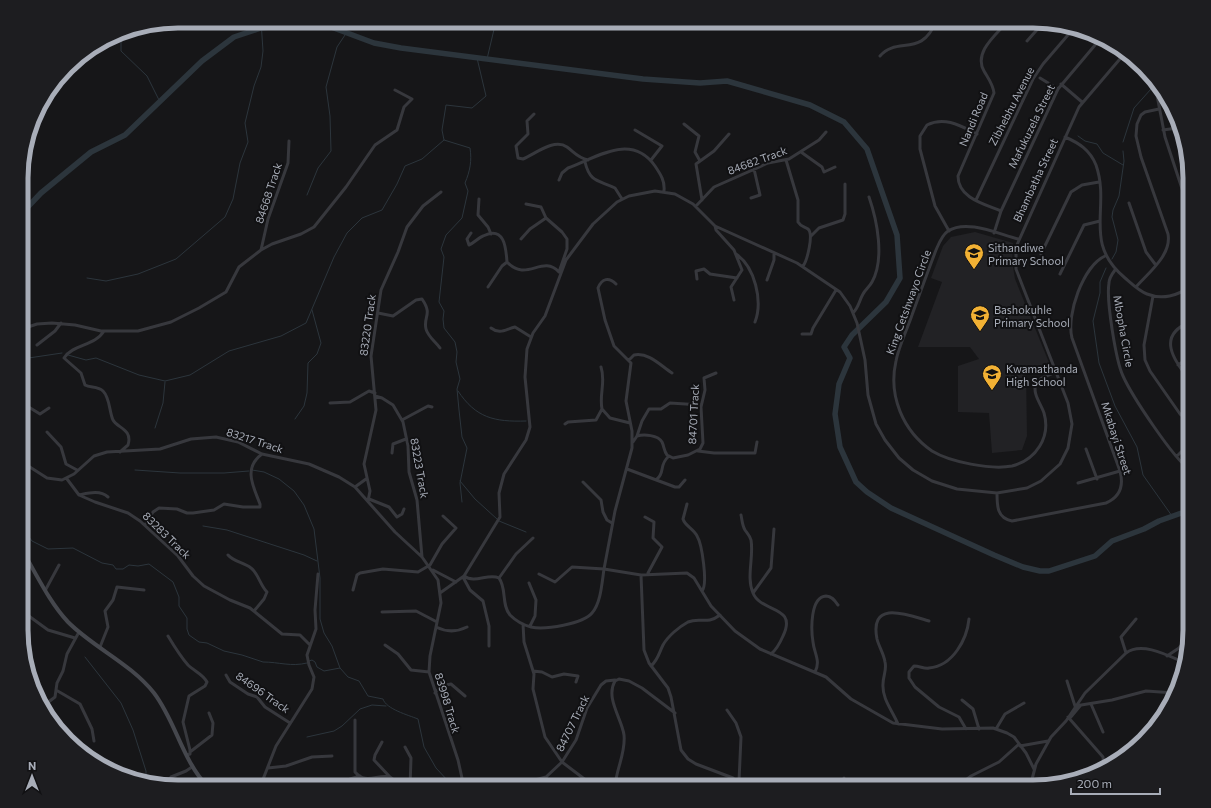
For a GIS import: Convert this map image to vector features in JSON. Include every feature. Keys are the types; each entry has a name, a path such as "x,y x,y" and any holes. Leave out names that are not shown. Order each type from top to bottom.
{"main road":[{"path":"28,560 60,613 79,632 136,674 154,693 164,708 189,754 192,767 202,780"}],"street":[{"path":"880,56 888,50 915,44 924,40 933,28"},
{"name":"Nandi Road","path":"1000,211 964,193 958,180 959,171 977,134 994,93 992,85 980,63 980,57 985,47 1002,28"},
{"path":"1027,41 1039,28"},
{"name":"Zibhebhu Avenue","path":"976,200 1033,79 1043,64 1070,33"},
{"name":"Mafukuzela Street","path":"994,233 1000,211 1058,89 1097,43"},
{"name":"Bhambatha Street","path":"715,226 803,266 836,290 848,302 860,334 865,360 866,386 870,407 876,424 889,446 913,470 932,481 957,489 996,493 1027,488 1041,482 1054,471 1065,456 1071,439 1072,419 1068,403 1016,269 1015,258 1018,239 1082,102 1121,57"},
{"path":"1040,78 1058,89"},
{"path":"1061,84 1082,102"},
{"path":"28,327 37,324 61,323 104,332 138,331 167,324 226,292 239,267 261,250 272,244 302,234 314,227 346,187 375,145 397,130 402,111 412,99 395,90"},
{"path":"1156,93 1163,130 1183,191"},
{"path":"1136,287 1166,250 1168,236 1141,157 1136,132 1143,113 1159,109"},
{"path":"534,114 527,120 528,134 516,146 518,158 523,158 559,144 586,161 590,176 599,183 615,188 622,199"},
{"path":"977,134 952,123 940,121 927,125 920,136 920,149 934,203 949,231 967,227 1018,239"},
{"path":"684,124 699,136 695,152 700,161"},
{"path":"1163,130 1174,128"},
{"path":"636,130 662,146 651,160"},
{"name":"84682 Track","path":"696,206 710,189 754,169 773,162 786,160 821,139 826,132"},
{"path":"702,200 696,166 700,161 714,151 729,134"},
{"path":"1065,136 1082,146 1091,156 1097,169 1099,182 1101,244 1105,256 1115,270 1136,287 1153,296 1173,296 1183,290"},
{"name":"84668 Track","path":"261,250 268,219 288,162 289,141"},
{"path":"559,180 565,170 605,152 618,149 640,153 651,160 663,178 664,191"},
{"path":"801,152 822,167 824,171 835,167"},
{"path":"786,160 798,200 798,222 800,226 809,230 811,236 808,258 803,266"},
{"path":"752,198 760,195 754,169"},
{"path":"1041,254 1071,192 1082,185 1099,182"},
{"path":"811,236 821,227 843,220 845,214 845,184"},
{"path":"440,593 464,577 499,520 501,510 499,493 504,474 524,444 529,432 530,422 525,370 527,349 531,337 545,316 566,260 584,233 622,199 643,192 664,191 679,195 696,206 715,226 748,268 755,283 757,313 755,322"},
{"name":"83220 Track","path":"369,500 370,491 364,464 374,420 376,401 371,356 382,287 398,252 406,229 423,206 441,192"},
{"path":"852,311 858,308 863,294 873,280 878,260 878,230 869,197"},
{"path":"479,199 478,215 488,227 490,234"},
{"path":"1129,203 1146,252 1155,264"},
{"path":"526,204 541,207 546,218 562,232 567,239 567,248 559,272 559,280"},
{"path":"521,239 530,229 546,218"},
{"path":"1060,274 1084,225 1100,220"},
{"name":"King Cetshwayo Circle","path":"949,231 944,235 936,250 895,366 895,395 900,412 911,431 928,448 950,460 963,463 1005,466 1018,464 1035,453 1042,444 1046,423 1035,392 1035,386 1040,379 1056,372"},
{"path":"471,233 467,239 470,245 482,236 490,234 500,237 506,244 507,262 513,267 524,271 543,266 553,267 559,272"},
{"path":"724,239 734,235"},
{"path":"767,280 774,260 774,253"},
{"path":"734,300 731,287 742,270 736,254"},
{"name":"Mkabayi Street","path":"996,493 998,508 1001,515 1010,520 1023,519 1110,501 1119,494 1122,486 1120,471 1072,338 1070,326 1073,305 1087,275 1096,262 1105,256"},
{"path":"488,287 502,266 507,262"},
{"path":"697,279 696,271 704,269 710,274 737,278"},
{"name":"Mbopha Circle","path":"1115,270 1109,280 1108,292 1121,371 1131,389 1183,462"},
{"path":"464,577 470,579 493,576 499,578 502,585 507,610 523,624 530,626 555,626 576,622 590,616 596,608 612,523 619,493 627,469 632,444 630,423 626,406 631,365 629,360 614,346 599,291 599,286 604,280 611,279 616,284"},
{"path":"802,334 810,335 836,290"},
{"path":"1153,296 1144,345 1145,360 1150,371 1183,416"},
{"path":"378,313 393,316 416,300 422,299 428,310 426,324 427,331 440,348"},
{"path":"37,344 55,331 61,323"},
{"path":"1183,326 1179,328 1172,338 1170,348 1183,372"},
{"path":"491,328 495,331 502,332 516,327 531,337"},
{"path":"104,332 100,337 68,353 64,358 80,373 85,385 100,389 105,394 113,420 123,428 128,436 128,444 120,452"},
{"path":"629,360 634,355 644,355 660,363 672,373"},
{"path":"1178,365 1183,362"},
{"path":"565,424 568,422 596,420 602,409 601,396 604,382 601,367"},
{"name":"84701 Track","path":"668,457 677,458 698,451 703,443 701,405 705,393 704,378 716,373"},
{"path":"330,403 350,402 367,392 375,394"},
{"name":"83223 Track","path":"375,394 393,405 402,420 406,439 409,472 417,500 422,557"},
{"path":"376,401 382,398"},
{"path":"632,444 649,409 660,409 670,404 701,405"},
{"path":"402,420 428,406 432,406"},
{"path":"28,407 40,414 49,408"},
{"path":"602,409 610,418 630,423"},
{"path":"47,432 61,447 66,464 77,470"},
{"path":"637,436 643,435 659,439 668,457 662,463 661,475 657,479"},
{"name":"83217 Track","path":"67,479 94,456 107,452 160,449 186,440 210,437 238,442 262,454 309,464 338,477 355,487 369,500 395,532 430,566 438,580 440,593"},
{"path":"392,453 393,444 406,439"},
{"path":"698,451 714,453 755,453 757,442"},
{"path":"1086,449 1097,479"},
{"path":"1177,456 1183,450"},
{"path":"145,525 153,512 159,508 168,507 189,514 211,511 224,504 243,507 260,507 250,476 254,462 262,454"},
{"path":"28,466 52,480 67,479"},
{"path":"627,469 677,487 685,480"},
{"path":"1078,483 1097,479 1120,471"},
{"path":"355,487 366,478"},
{"name":"83283 Track","path":"67,479 80,495 95,502 128,513 145,525 178,556 193,576 204,586 254,611 280,632 300,635 310,645"},
{"path":"583,482 600,498 607,520 612,523"},
{"path":"80,495 101,493 108,497"},
{"path":"369,500 389,507 397,517 402,514 404,509"},
{"path":"687,504 683,519 697,535 700,544 705,579 702,591"},
{"path":"740,515 743,526 751,541 751,576 753,593 760,602 779,611 787,620 786,631 778,646 771,654"},
{"path":"353,590 357,575 360,573 383,569 416,572 430,566 442,544 456,528 444,516"},
{"path":"645,517 654,522 653,538 662,547 648,573"},
{"path":"753,593 771,568 774,529"},
{"path":"499,578 516,554 533,538"},
{"path":"228,555 233,560 253,570 261,586 267,592 264,599 254,611"},
{"path":"46,589 59,565"},
{"path":"540,574 556,582 572,567 604,569 641,575 648,573 688,573 694,578 711,606 741,637 771,654 828,678 860,705 898,724 931,728 996,729 1010,735 1020,745 1029,758 1034,769"},
{"name":"83217 Track","path":"432,569 456,582"},
{"path":"263,780 276,746 308,698 312,689 314,677 307,659 316,629 318,574"},
{"path":"641,575 644,650 651,666 669,691 675,713 679,744 686,757 696,764 736,780"},
{"path":"464,577 470,590 483,601 489,626 489,646"},
{"path":"529,583 536,600 535,616 530,626"},
{"path":"100,647 108,627 106,610 113,600 117,587 144,590"},
{"name":"83998 Track","path":"440,593 440,610 429,672 460,765 463,780"},
{"path":"815,672 818,664 812,638 814,606 818,599 827,596 832,598 838,605"},
{"path":"382,612 416,611 437,622"},
{"path":"898,724 887,703 884,693 883,682 886,663 877,638 876,623 878,618 884,614 898,613 929,622"},
{"path":"28,615 48,630 75,638"},
{"path":"651,666 658,659 665,641 680,628 692,621 711,621 720,615"},
{"path":"966,729 959,717 939,707 915,687 909,678 909,672 914,666 929,668 939,666 947,660 961,645 969,619"},
{"path":"1126,653 1121,637 1136,619"},
{"path":"523,624 523,637 533,671 533,688 545,737 562,762 586,780"},
{"path":"436,627 443,630 453,631 467,627"},
{"path":"47,704 53,700 56,690 56,683 63,671 67,654 79,632"},
{"path":"168,636 182,658 190,667 205,678 207,682 199,691 189,696 182,722 189,754 212,734 213,723 209,713"},
{"path":"1167,656 1183,644"},
{"path":"385,645 401,656 412,670 429,672"},
{"path":"1069,717 1085,692 1126,653 1133,649 1139,649 1167,656 1180,661"},
{"path":"533,671 545,673 552,677 564,674 578,676 576,682"},
{"name":"84696 Track","path":"226,675 230,682 248,694 257,697 265,707 290,723"},
{"path":"617,780 622,756 624,736 613,701 612,686 615,681 624,680 635,684 675,713"},
{"name":"84707 Track","path":"546,778 562,762 576,740 587,708 601,685 606,681 615,681"},
{"path":"1067,681 1075,706"},
{"path":"435,693 441,686 451,684 465,696"},
{"path":"56,690 80,704 92,728 94,741"},
{"path":"1075,706 1112,700 1146,692 1169,693"},
{"path":"962,700 973,709 979,729"},
{"path":"996,729 1005,714 1024,703"},
{"path":"1091,704 1103,732"},
{"path":"1032,780 1034,769 1048,741 1080,706"},
{"path":"727,710 736,723 741,737 738,780"},
{"path":"1069,717 1103,757 1103,762"},
{"path":"355,720 355,770 360,776 371,780 383,776 390,777"},
{"path":"966,780 999,762 1020,745 1048,741"},
{"path":"382,742 374,760 394,780"},
{"path":"405,747 410,755 412,763 411,780"},
{"path":"268,768 286,766 312,757 332,756"},
{"path":"170,780 171,777 192,767"},
{"path":"349,780 360,776"},
{"path":"538,780 546,778"}],"shaded area":[{"path":"975,232 1013,243 1012,261 1015,279 1050,365 1040,370 1026,370 1027,436 1022,450 992,453 989,413 958,412 958,366 979,359 970,347 918,347 942,282 931,278 943,246 951,237"}],"waterway":[{"path":"87,278 106,281 138,274 176,259 225,217 233,199 240,163 248,142 245,123 254,86 261,67 263,51 261,28"},
{"path":"28,207 41,193 91,152 125,135 202,61 234,37 261,28"},
{"path":"334,28 374,43 401,48 643,79 700,83 727,81 810,105 844,122 867,149 897,235 900,278 886,302 852,335 844,347 850,358 839,384 835,414 840,447 856,482 867,492 891,508 994,555 1023,567 1040,571 1049,571 1095,556 1112,541 1183,512"},
{"path":"487,59 494,28"},
{"path":"307,195 318,168 331,151 330,116 326,87 337,47 347,32"},
{"path":"121,39 121,51 147,76 160,102"},
{"path":"462,502 460,483 467,448 462,437 459,410 457,389 460,379 456,362 457,352 455,342 444,328 444,311 439,302 444,257 441,249 446,235 462,218 468,191 465,183 470,166 471,153 470,148 444,140 442,130 446,105 472,108 486,96 477,58"},
{"path":"1123,142 1134,108 1151,89"},
{"path":"1078,136 1085,141 1097,144 1103,153 1123,165"},
{"path":"68,355 86,360 96,358 139,375 165,381 190,375 229,351 281,336 306,323 334,257 347,233 362,218 382,210 397,184 405,166 422,159 444,140"},
{"path":"1112,259 1116,252 1118,240 1112,217 1113,210 1119,196 1124,161 1123,151"},
{"path":"1106,268 1100,282 1100,293 1093,321 1099,363 1115,406 1137,447 1143,475 1172,516"},
{"path":"295,419 304,406 307,393 308,363 317,354 321,343 312,310"},
{"path":"28,358 62,353"},
{"path":"155,428 163,403 165,382"},
{"path":"458,391 479,413 504,421 526,421"},
{"path":"135,470 180,473 224,473 249,471"},
{"path":"252,470 264,472 279,479 294,491 304,505 314,529 320,578 320,619 324,633 332,646 340,668"},
{"path":"460,481 475,499 497,519"},
{"path":"499,521 526,532"},
{"path":"203,526 227,530 304,555 317,561"},
{"path":"28,536 32,541 48,549 73,548 102,563 113,565 116,569 123,569 129,565 138,566 149,564 173,582 179,597 179,606 187,618 187,629 189,635 199,642 207,643 224,651 263,662 290,664 307,663"},
{"path":"85,657 121,703 133,730 146,771 146,776"},
{"path":"309,661 312,660 315,662 317,667 324,671 340,668 348,677 359,681 368,696 383,699 385,703 393,709 418,719 424,747 436,768 447,780"},
{"path":"307,737 334,731 342,726 360,709 372,705 386,706"}],"place":[{"name":"Sithandiwe Primary School","path":"974,270"},
{"name":"Bashokuhle Primary School","path":"980,332"},
{"name":"Kwamathanda High School","path":"992,391"}]}
